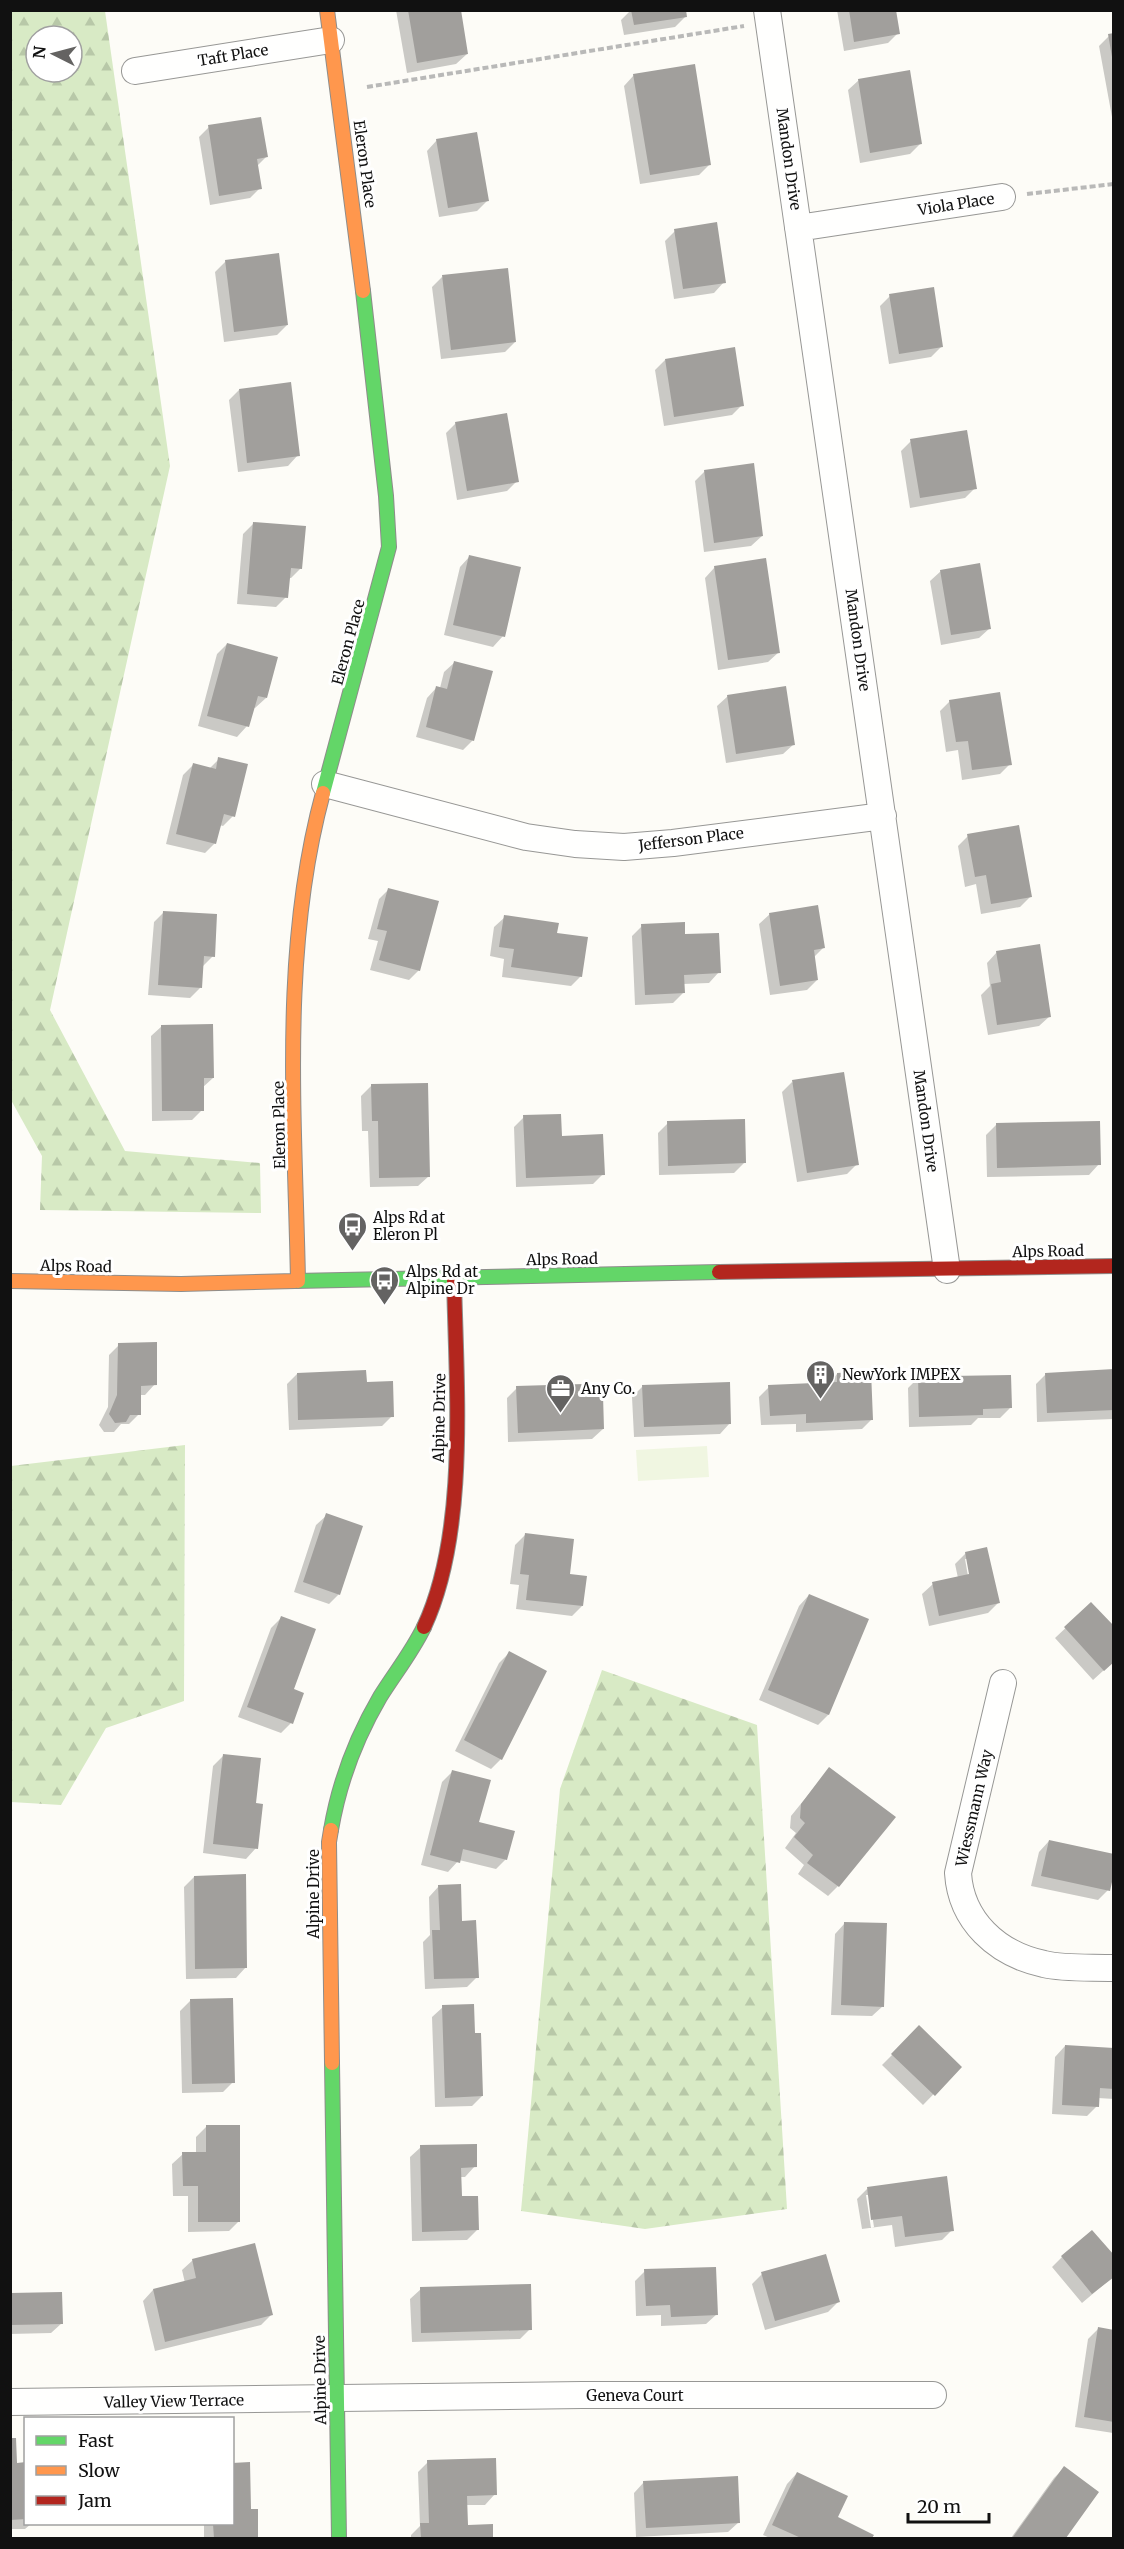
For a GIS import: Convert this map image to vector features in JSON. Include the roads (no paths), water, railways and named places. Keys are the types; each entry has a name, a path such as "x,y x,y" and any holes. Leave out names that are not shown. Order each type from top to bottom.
{"street":[{"name":"Eleron Place","path":"298,1281 294,1048 296,963 301,907 315,822 389,547 389,511 382,474 365,286 327,10"},
{"name":"Mandon Drive","path":"768,16 947,1270"},
{"name":"Taft Place","path":"135,71 331,40"},
{"name":"Viola Place","path":"798,228 1002,197"},
{"name":"Jefferson Place","path":"325,784 526,837 575,844 624,847 674,843 883,816"},
{"name":"Alps Road","path":"10,1281 181,1284 742,1271 1113,1266"},
{"name":"Alpine Drive","path":"339,2538 329,1842 339,1787 354,1745 378,1700 407,1659 428,1620 439,1592 450,1551 457,1426 454,1278"},
{"name":"Wiessmann Way","path":"1004,1683 958,1873 959,1887 966,1910 975,1923 994,1941 1017,1955 1045,1964 1113,1968"},
{"name":"Geneva Court","path":"337,2399 582,2395 933,2395"},
{"name":"Valley View Terrace","path":"10,2402 337,2399"}],"place":[{"name":"Alps Rd at Eleron Pl","path":"352,1252"},
{"name":"Alps Rd at Alpine Dr","path":"385,1306"},
{"name":"NewYork IMPEX","path":"821,1400"},
{"name":"Any Co.","path":"560,1414"}]}
